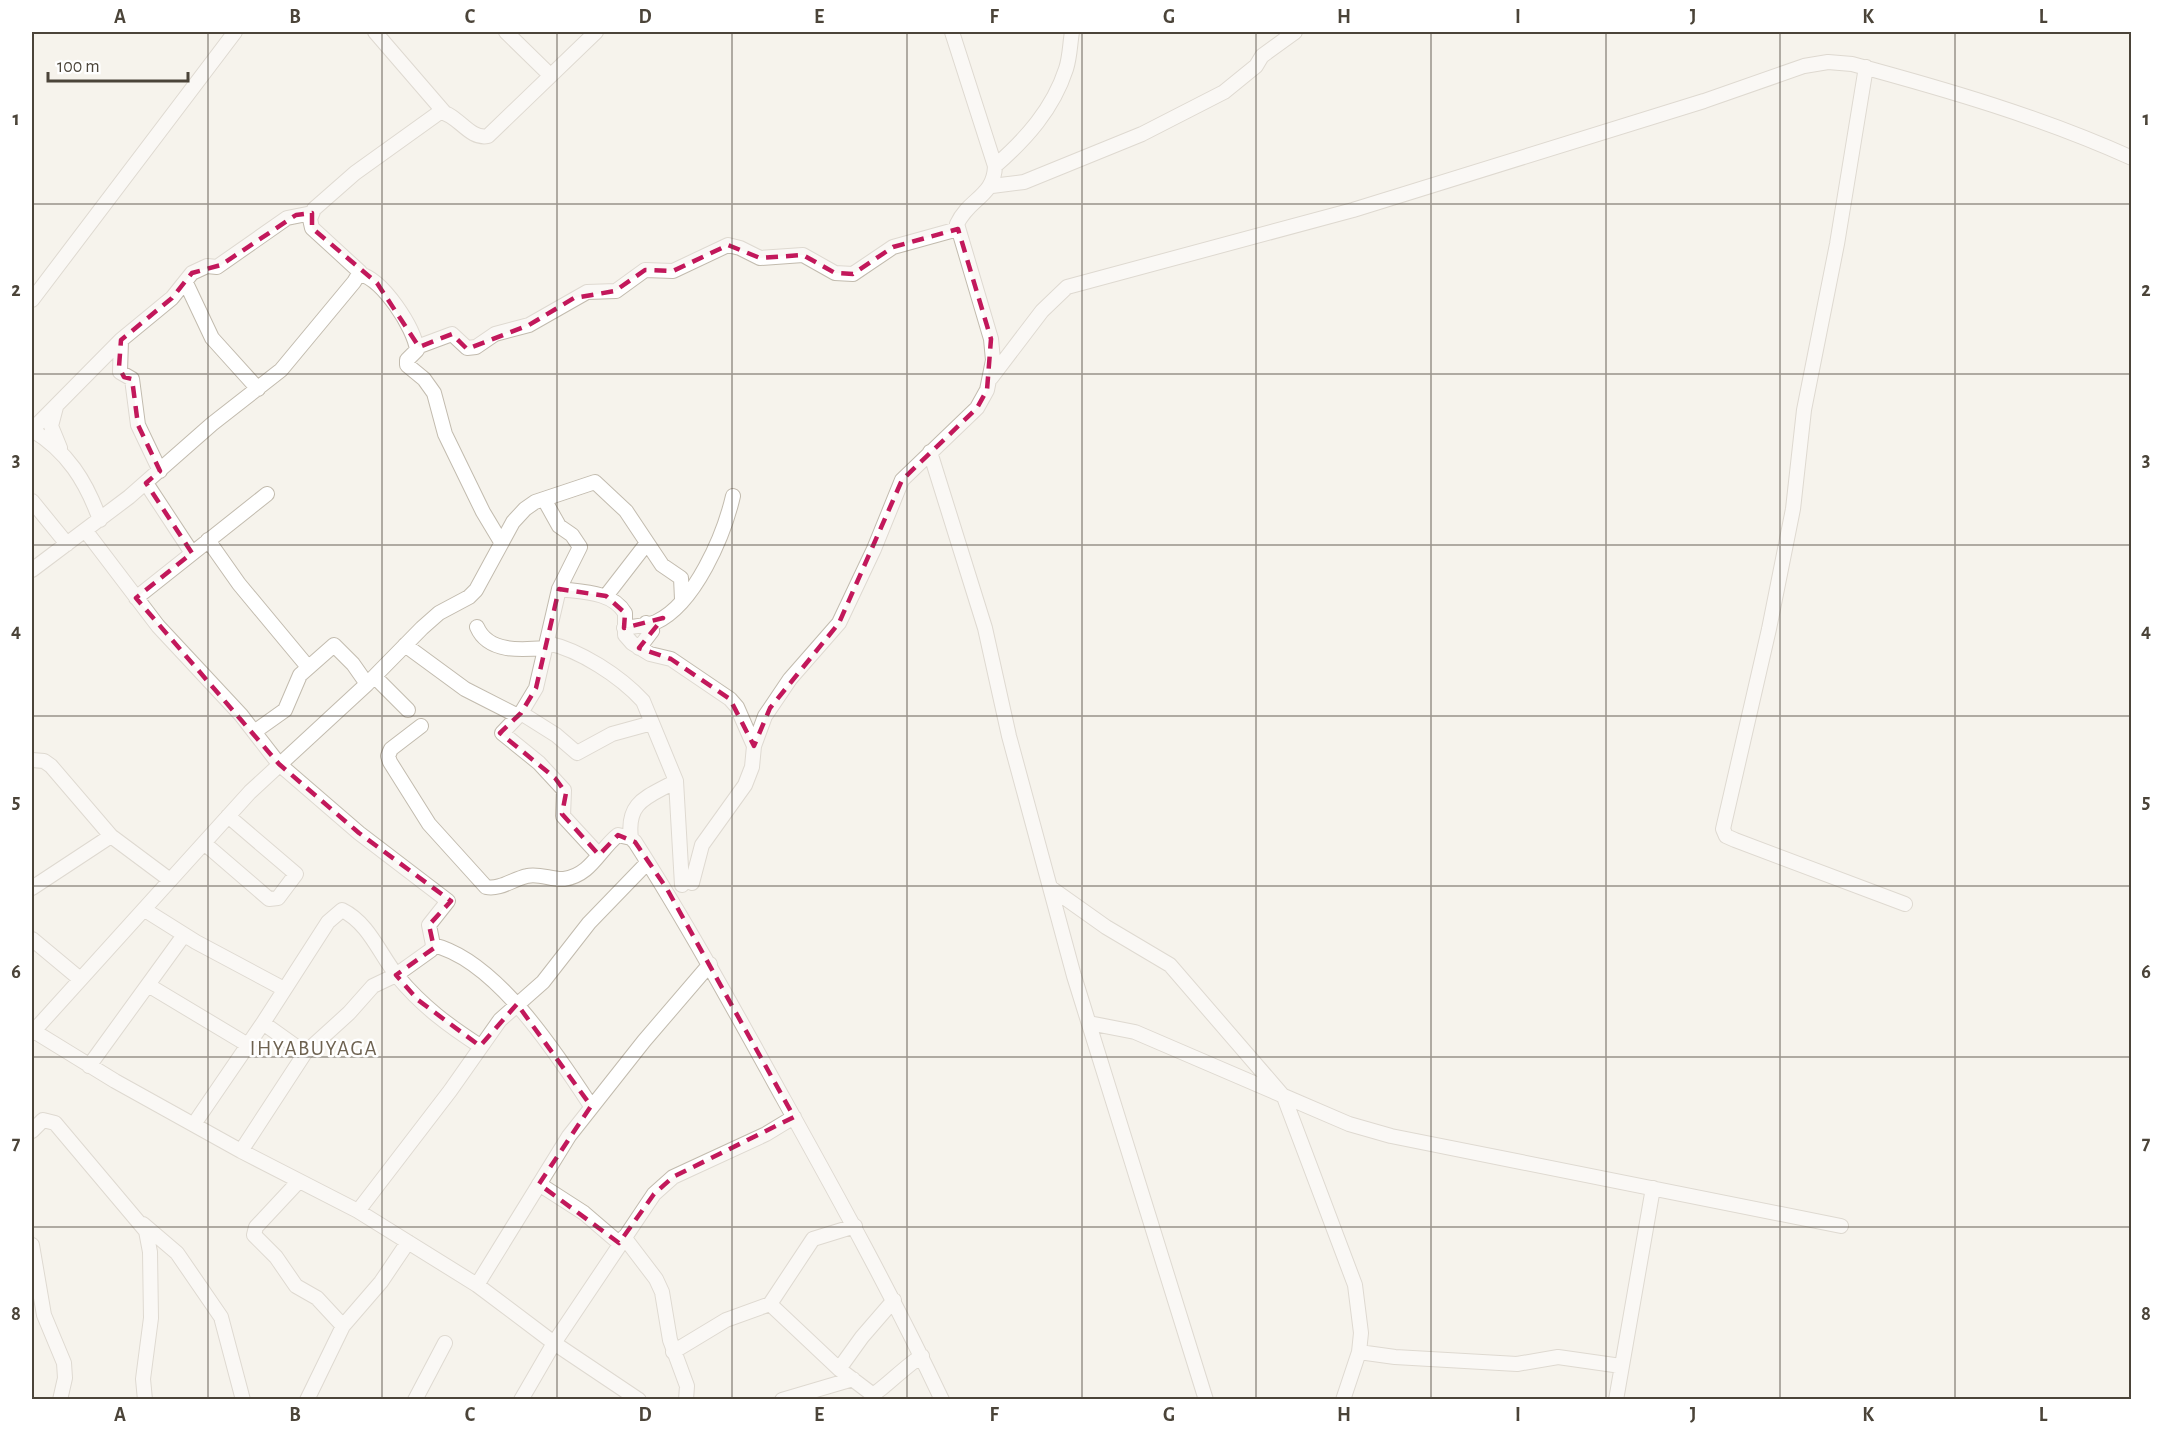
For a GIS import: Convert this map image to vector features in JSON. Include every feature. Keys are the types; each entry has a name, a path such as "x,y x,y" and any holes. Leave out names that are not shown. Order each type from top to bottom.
{"street":[{"path":"32,300 235,32"},
{"path":"375,32 444,112 477,135 488,136 596,32"},
{"path":"506,32 550,75"},
{"path":"951,32 995,166 992,186"},
{"path":"995,166 1024,140 1051,100 1067,66 1072,32"},
{"path":"477,627 483,638 490,643 516,649 546,645 577,654 633,691 643,701 676,781 687,884 702,845 745,785 752,766 754,746 770,708 790,679 839,624 902,480 977,408 985,395 993,360 992,339 957,224 966,209 992,186 1024,182 1142,134 1224,92 1256,66 1262,56 1295,32"},
{"path":"990,378 1042,311 1067,287 1353,210 1704,101 1804,66 1828,62 1866,67 2044,120 2132,158"},
{"path":"1866,67 1837,244 1804,410 1793,509 1769,629 1723,829 1726,836 1735,840 1905,904"},
{"path":"61,450 32,430 121,340 172,298 192,273 207,266 221,265 287,219 312,213 390,146 438,113 444,112"},
{"path":"312,213 312,228 360,274 374,279 392,301 417,347 417,352 407,360 407,365 424,379 434,393 445,434 483,512 501,542"},
{"path":"417,347 452,334 467,348 476,347 495,334 529,325 587,292 616,291 645,270 661,273 673,271 728,245 760,258 776,259 803,255 836,273 853,274 893,247 958,229"},
{"path":"32,570 100,520 160,471 212,424 281,370 307,342 360,274"},
{"path":"186,283 212,338 258,389"},
{"path":"121,340 120,372 132,380 138,425 160,471"},
{"path":"57,404 51,426 61,450 85,484 100,520"},
{"path":"930,452 985,628 1009,736 1089,1023 1206,1400"},
{"path":"630,1397 477,1285 358,1211 241,1151 89,1066 32,1031 145,910 228,816 279,764 371,681 439,613 469,597 476,590 501,542 525,509 535,502 545,501 594,481 626,511 662,565 681,578 682,599"},
{"path":"146,483 192,553"},
{"path":"136,598 267,494"},
{"path":"624,628 658,621 682,599 706,567 728,518 733,496"},
{"path":"32,501 67,544"},
{"path":"545,501 560,527 569,532 580,544 558,589 536,688 519,714 503,730 503,736 555,778 566,793 563,816 599,855"},
{"path":"85,530 136,598 254,732 279,764 358,833 447,899 447,905 429,925 433,945 429,952 396,975 373,986 349,1013 305,1053 241,1151"},
{"path":"208,540 240,584 308,667"},
{"path":"606,596 647,543"},
{"path":"558,589 606,596 625,613 624,628 628,639 650,654 671,659 730,699 737,707 754,746"},
{"path":"639,648 652,632 646,623"},
{"path":"254,732 290,705 297,680 308,667 334,645 371,681 408,710"},
{"path":"405,645 465,689 519,714 556,735 577,753 612,734 651,723"},
{"path":"421,726 391,749 388,756 390,762 429,824 483,884 496,887 534,876 564,879 582,873 618,836 630,838"},
{"path":"32,760 44,761 51,766 111,836 170,880"},
{"path":"676,781 635,806 629,820 630,838 667,889 710,964 855,1226 942,1400"},
{"path":"204,843 269,899 278,898 296,874 228,816"},
{"path":"32,888 76,862 111,836"},
{"path":"358,1211 450,1091 500,1020 543,982 589,923 647,863"},
{"path":"1051,888 1106,927 1170,966 1284,1097 1355,1285 1360,1311 1359,1352 1343,1400"},
{"path":"194,1124 328,922 342,909 358,921 396,975 435,1015 480,1046"},
{"path":"145,910 184,935 284,989"},
{"path":"89,1066 184,935"},
{"path":"32,939 80,979"},
{"path":"433,945 446,948 471,964 517,1004 591,1106"},
{"path":"477,1285 539,1184 591,1106 710,964"},
{"path":"148,985 248,1045"},
{"path":"263,1023 305,1053"},
{"path":"1089,1023 1135,1032 1349,1124 1391,1136 1841,1226"},
{"path":"521,1400 554,1343 654,1194 674,1177 766,1134 794,1117"},
{"path":"32,1131 43,1120 55,1123 139,1221 177,1253 221,1317 243,1400"},
{"path":"299,1181 256,1227 254,1235 276,1257 296,1286 316,1298 343,1326"},
{"path":"539,1184 621,1240 656,1279 662,1292 673,1352 687,1386 686,1400"},
{"path":"1616,1400 1653,1188"},
{"path":"139,1221 148,1237 150,1252 151,1318 143,1379 145,1400"},
{"path":"673,1352 705,1330 741,1312 771,1304 813,1239 855,1226"},
{"path":"307,1400 343,1326 381,1281 408,1242"},
{"path":"32,1245 44,1315 64,1363 65,1377 60,1400"},
{"path":"839,1369 862,1336 894,1300"},
{"path":"771,1304 839,1369 870,1393 876,1394 904,1367 921,1356"},
{"path":"415,1400 446,1342"},
{"path":"1359,1352 1425,1359 1517,1364 1558,1357 1621,1366"},
{"path":"782,1400 853,1379"}],"highlighted area":[{"path":"312,213 312,228 377,283 419,347 452,334 467,349 529,325 574,298 615,291 645,270 673,271 728,245 760,258 803,255 835,273 853,274 893,247 958,229 991,339 987,390 977,408 902,480 839,623 770,708 754,746 730,699 671,659 639,648 663,618 624,628 625,613 606,596 559,589 536,688 521,713 500,733 555,778 566,793 562,814 599,855 618,835 635,842 667,889 794,1117 673,1177 654,1194 619,1243 539,1184 591,1106 577,1084 517,1004 480,1046 418,1000 396,975 434,948 429,925 451,901 359,833 279,764 136,598 192,553 146,483 160,471 138,425 132,379 124,377 119,367 121,340 172,298 192,273 221,265 296,215"}],"district":[{"name":"IHYABUYAGA","path":"314,1048"}]}
